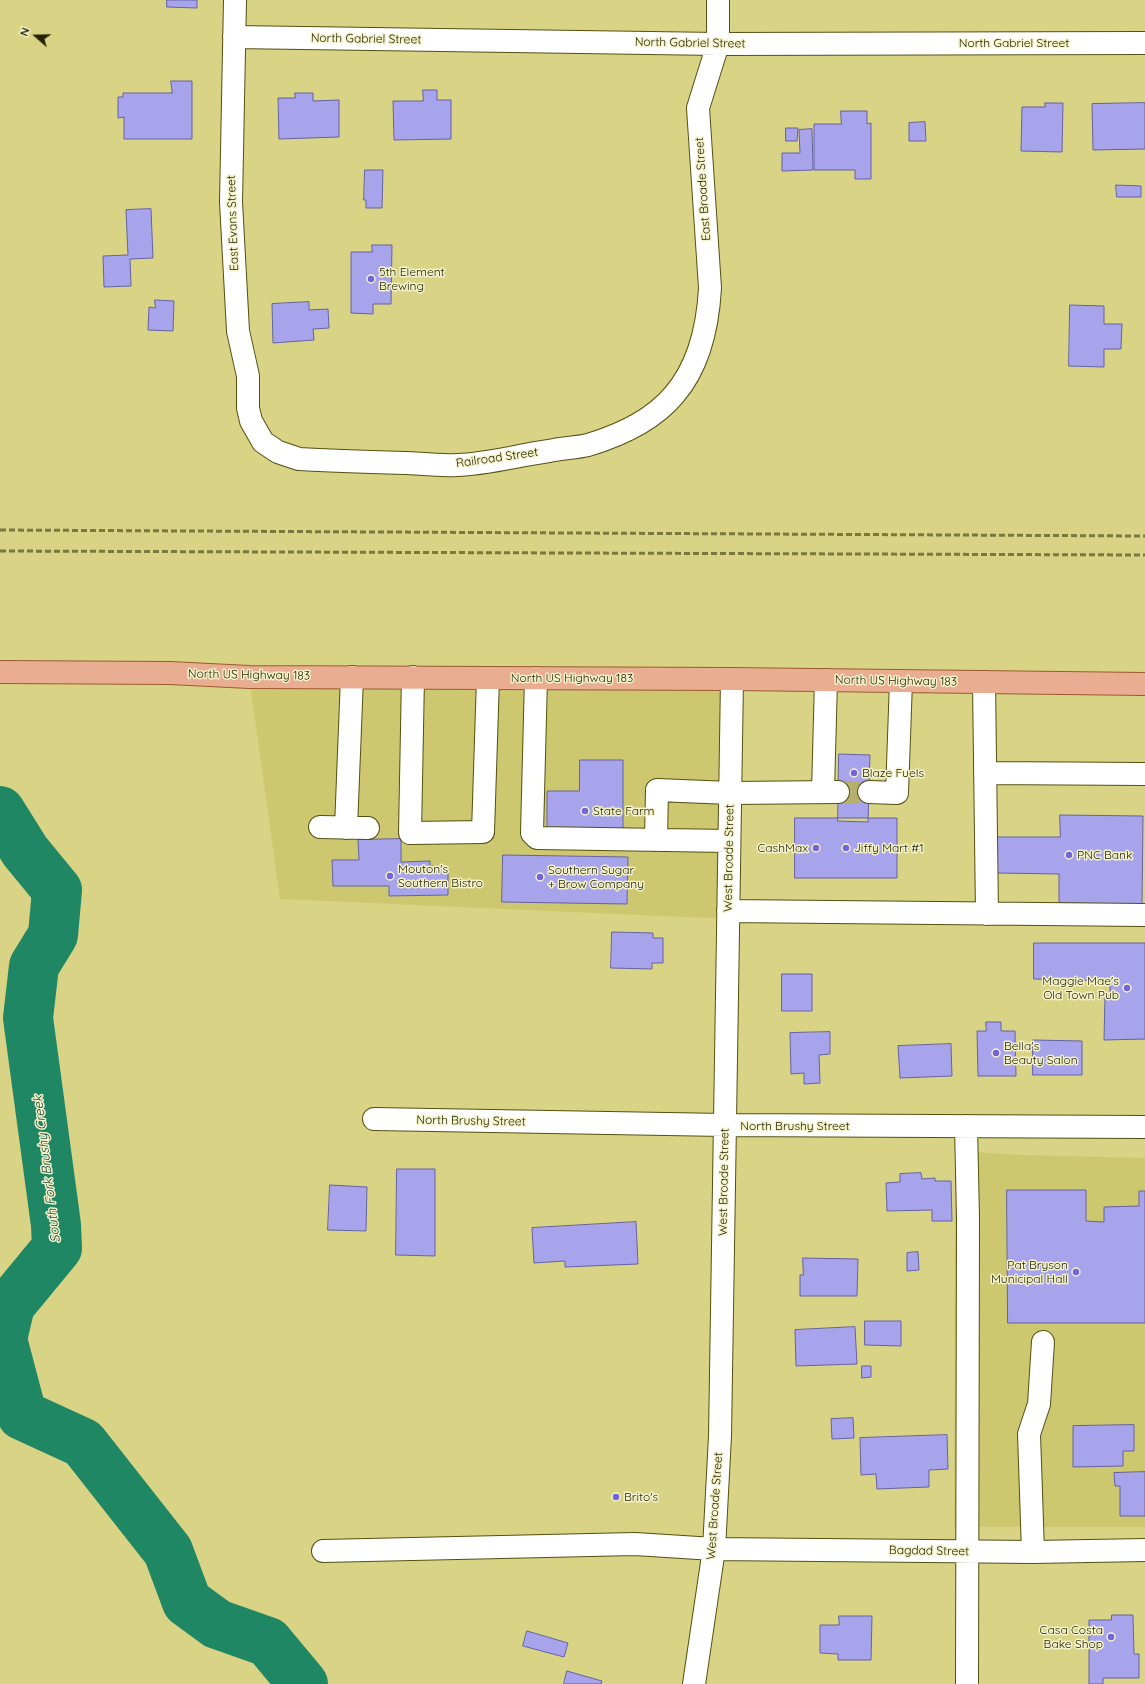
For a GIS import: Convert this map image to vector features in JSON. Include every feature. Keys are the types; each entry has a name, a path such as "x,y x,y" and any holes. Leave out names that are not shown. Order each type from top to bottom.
{"main road":[{"name":"North US Highway 183","path":"0,672 88,671 249,677 732,679 1145,684"}],"street":[{"name":"East Evans Street","path":"235,0 231,202 238,331 248,376 248,408 251,421 263,442"},
{"name":"East Broade Street","path":"687,377 700,347 709,311 710,288 698,108 718,44 718,0"},
{"name":"North Gabriel Street","path":"234,37 718,44 1145,43"},
{"name":"Railroad Street","path":"263,442 278,452 299,459 457,465 516,457 588,445 611,437 634,426 655,412 674,396 687,377"},
{"path":"346,828 352,677"},
{"path":"413,678 410,833 483,832 488,678"},
{"path":"536,678 532,834 537,838 729,841"},
{"name":"West Broade Street","path":"694,1684 714,1549 720,1436 732,679"},
{"path":"656,840 657,790 730,793 830,792 826,680"},
{"path":"869,792 897,793 901,681"},
{"path":"984,682 987,914"},
{"path":"985,773 1145,774"},
{"path":"320,827 368,828"},
{"path":"728,911 1145,915"},
{"name":"North Brushy Street","path":"374,1119 725,1125 1145,1127"},
{"path":"966,1126 968,1218 966,1551 967,1684"},
{"path":"1033,1552 1029,1434 1039,1404 1043,1342"},
{"name":"Bagdad Street","path":"323,1551 635,1544 714,1549 1033,1552 1145,1550"}],"shaded area":[{"path":"249,677 732,679 728,919 280,899"},
{"path":"955,1151 1024,1155 1145,1158 1145,1527 954,1527"}],"building":[{"path":"167,0 197,0 197,8 167,7"},
{"path":"171,81 192,81 192,139 124,139 124,117 118,118 118,97 123,97 123,93 172,93"},
{"path":"423,90 437,90 437,100 451,100 451,139 394,140 393,101 423,101"},
{"path":"295,93 313,93 313,101 339,100 339,137 279,139 278,98 295,98"},
{"path":"1045,103 1063,103 1062,152 1021,151 1022,107 1045,107"},
{"path":"1145,103 1145,149 1093,150 1092,104"},
{"path":"841,111 867,111 867,124 871,123 871,179 855,179 855,170 814,170 814,124 841,124"},
{"path":"925,122 926,141 909,141 909,123"},
{"path":"786,128 798,128 797,141 786,141"},
{"path":"812,129 813,170 782,171 782,153 800,153 799,130"},
{"path":"365,170 383,170 382,208 366,208 366,200 364,200"},
{"path":"1116,185 1141,186 1141,197 1117,197"},
{"path":"151,209 153,258 130,259 131,286 104,287 103,256 128,255 126,210"},
{"path":"372,245 392,245 391,304 373,304 373,314 351,313 351,252 372,252"},
{"path":"155,300 174,301 173,331 148,330 149,307 155,308"},
{"path":"309,302 309,310 328,309 329,328 313,329 314,340 273,343 272,304"},
{"path":"1070,305 1104,306 1104,324 1122,324 1121,349 1104,349 1104,367 1069,366"},
{"name":"Blaze Fuels","path":"839,754 870,755 868,822 838,821"},
{"name":"State Farm","path":"580,760 623,760 623,830 547,830 547,791 579,791"},
{"name":"PNC Bank","path":"1060,815 1143,816 1142,904 1059,903 1059,874 996,873 997,837 1060,837"},
{"name":"Jiffy Mart #1","path":"795,818 897,818 897,878 795,878"},
{"name":"Mouton's Southern Bistro","path":"401,839 401,862 430,861 430,866 448,867 448,895 389,896 389,886 333,886 332,860 359,860 358,840"},
{"path":"503,855 628,857 627,904 502,902"},
{"path":"612,932 653,933 653,938 663,938 663,963 652,963 652,969 611,968"},
{"name":"Maggie Mae's Old Town Pub","path":"1034,943 1145,943 1145,1039 1104,1040 1105,996 1110,996 1110,981 1034,979"},
{"path":"782,974 812,974 812,1011 782,1011"},
{"name":"Bella's Beauty Salon","path":"986,1022 1001,1022 1001,1031 1015,1031 1016,1076 978,1076 977,1031 986,1031"},
{"path":"830,1032 830,1054 819,1055 820,1083 804,1084 804,1073 791,1074 790,1033"},
{"path":"1033,1040 1082,1041 1082,1075 1033,1075"},
{"path":"951,1044 952,1076 900,1078 898,1046"},
{"path":"397,1169 435,1169 435,1256 396,1255"},
{"path":"921,1173 922,1179 935,1178 935,1181 951,1181 952,1221 932,1221 932,1210 887,1211 886,1183 900,1182 900,1174"},
{"path":"330,1185 367,1187 366,1231 328,1230"},
{"name":"Pat Bryson Municipal Hall","path":"1007,1190 1086,1190 1086,1221 1104,1222 1104,1207 1139,1206 1139,1191 1145,1191 1145,1323 1008,1323"},
{"path":"636,1222 638,1264 565,1267 565,1261 534,1263 532,1228"},
{"path":"918,1252 919,1270 907,1271 907,1253"},
{"path":"803,1258 858,1259 857,1296 800,1296 800,1275 803,1275"},
{"path":"865,1321 901,1321 901,1346 865,1345"},
{"path":"855,1327 857,1364 796,1366 795,1330"},
{"path":"862,1366 871,1366 871,1377 862,1378"},
{"path":"853,1418 854,1438 832,1439 831,1419"},
{"path":"1134,1425 1134,1451 1123,1451 1123,1466 1073,1467 1073,1426"},
{"path":"947,1435 948,1469 929,1470 929,1487 877,1489 876,1474 861,1475 860,1438"},
{"path":"1145,1472 1145,1516 1120,1516 1120,1486 1115,1486 1114,1473"},
{"name":"Casa Costa Bake Shop","path":"1112,1615 1133,1615 1134,1654 1139,1654 1139,1678 1103,1678 1103,1684 1089,1684 1089,1620 1111,1620"},
{"path":"839,1616 872,1616 871,1660 838,1660 838,1654 820,1653 820,1625 839,1625"},
{"path":"527,1631 568,1643 564,1657 523,1646"},
{"path":"567,1671 602,1681 601,1684 564,1684"}],"waterway":[{"name":"South Fork Brushy Creek","path":"0,811 25,851 57,890 53,935 34,966 28,1018 56,1225 57,1248 10,1305 2,1339 22,1415 83,1443 168,1551 187,1602 217,1624 268,1642 303,1684"}],"tunnel":[{"path":"838,792 869,792"}],"railway":[{"path":"0,530 1145,536"},
{"path":"0,551 1145,555"}],"place":[{"name":"5th Element Brewing","path":"371,279"},
{"name":"Blaze Fuels","path":"854,773"},
{"name":"State Farm","path":"585,811"},
{"name":"CashMax","path":"816,848"},
{"name":"Jiffy Mart #1","path":"846,848"},
{"name":"PNC Bank","path":"1069,855"},
{"name":"Mouton's Southern Bistro","path":"390,876"},
{"name":"Southern Sugar + Brow Company","path":"540,877"},
{"name":"Maggie Mae's Old Town Pub","path":"1127,988"},
{"name":"Bella's Beauty Salon","path":"996,1053"},
{"name":"Pat Bryson Municipal Hall","path":"1076,1272"},
{"name":"Brito's","path":"616,1497"},
{"name":"Casa Costa Bake Shop","path":"1111,1637"}]}
